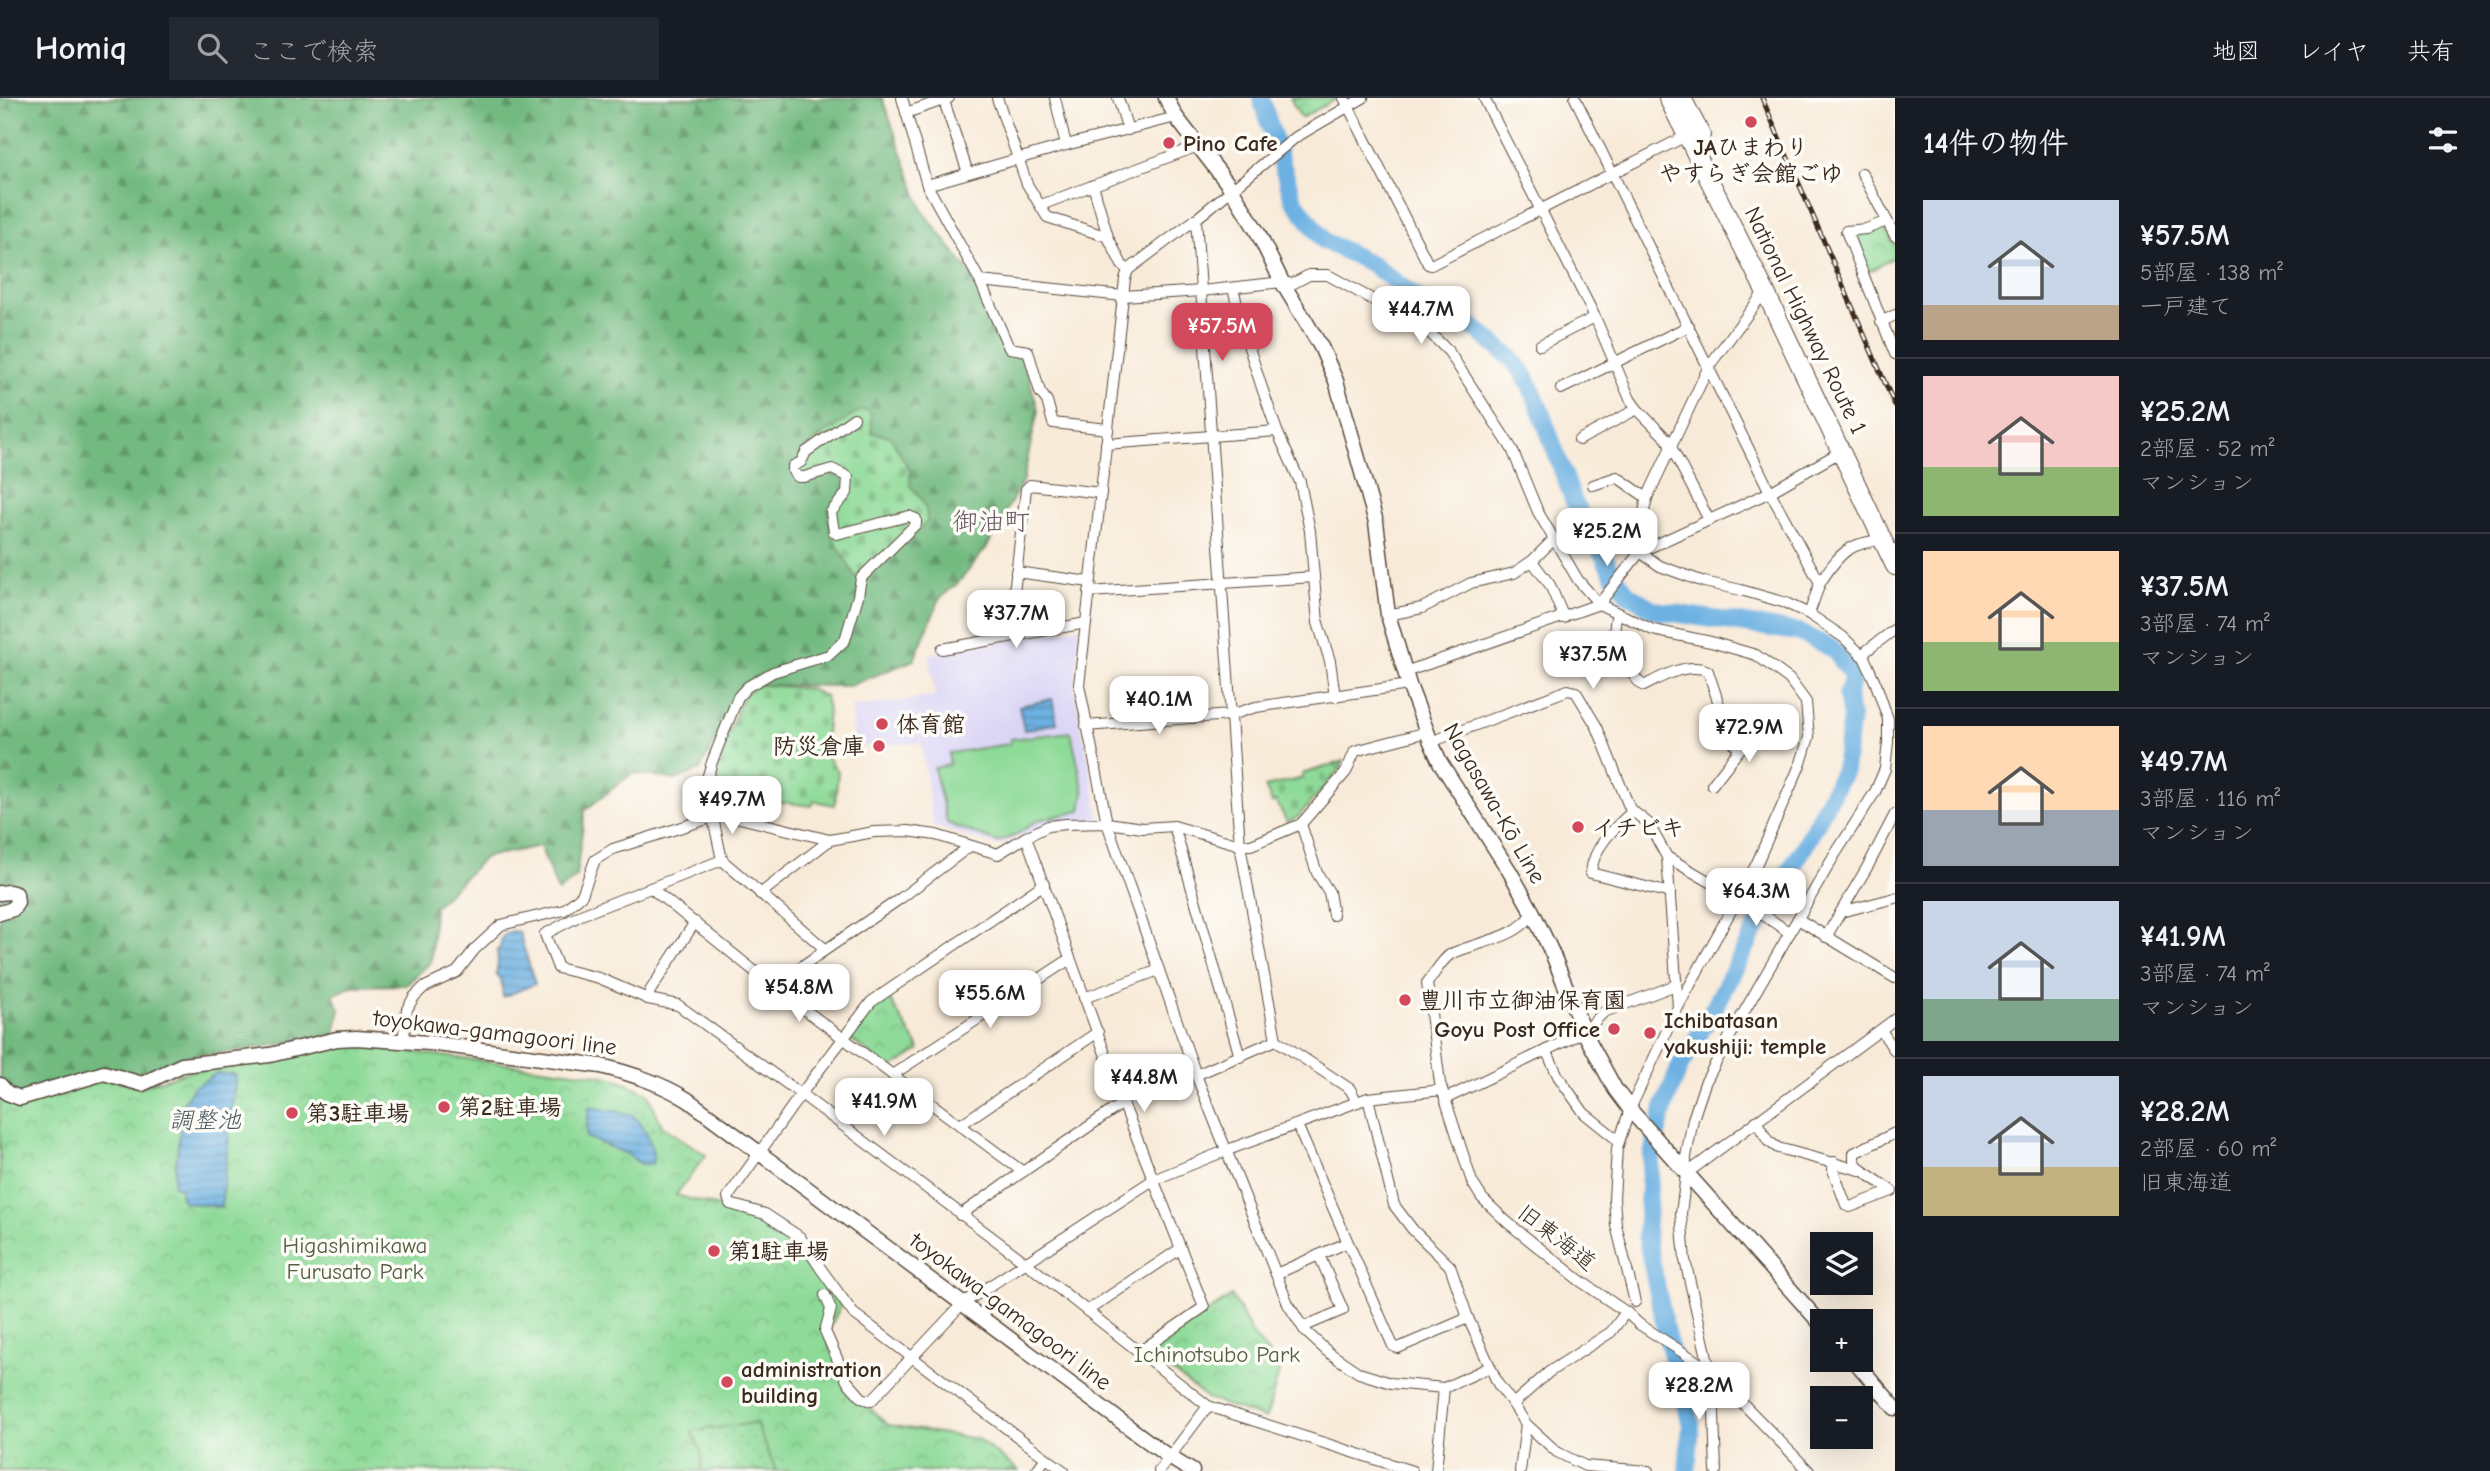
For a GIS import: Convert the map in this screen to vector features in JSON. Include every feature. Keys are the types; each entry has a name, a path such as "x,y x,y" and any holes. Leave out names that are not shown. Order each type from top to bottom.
{"highway":[{"name":"National Highway Route 1","path":"1668,98 1889,544"},
{"name":"National Highway Route 1","path":"1682,98 1845,434 1889,544 1895,566"}],"main road":[{"name":"Nagasawa-Kō Line","path":"1166,98 1176,117 1231,188 1258,233 1282,282 1321,347 1336,382 1376,522 1388,615 1407,679 1440,762 1533,913 1584,1032 1615,1089 1631,1111 1810,1312"},
{"path":"0,894 16,894 17,902 13,909 0,913"},
{"name":"toyokawa-gamagoori line","path":"0,1085 7,1094 20,1098 104,1073 142,1084 182,1065 270,1055 337,1039 370,1038 575,1063 623,1072 671,1090 1192,1471"},
{"path":"1864,1372 1895,1408"}],"street":[{"path":"902,98 927,185 979,281 1009,348 1028,351 1040,392 1047,401 1053,423 1108,429"},
{"path":"997,98 1027,184 1047,217 1108,237"},
{"path":"1055,98 1066,145"},
{"path":"1118,98 1128,130"},
{"path":"1363,98 1346,102 1296,137 1196,219 1128,270 1079,685 1107,823 1196,1075 1288,1304 1303,1327 1328,1352 1359,1373 1391,1383 1444,1388 1490,1367"},
{"path":"1484,98 1595,317 1630,398 1637,410 1667,439 1709,520"},
{"path":"1575,98 1770,492 1820,583"},
{"path":"906,113 945,99 968,173"},
{"path":"1346,102 1428,264 1431,265 1688,135"},
{"path":"927,185 1176,117"},
{"path":"1041,205 1198,146"},
{"path":"1862,173 1895,236"},
{"path":"1093,185 1108,237 1122,265 1128,270"},
{"path":"1196,219 1240,845 1276,1040 1350,1089 1357,1102"},
{"path":"1890,223 1846,231 1895,355"},
{"path":"979,281 1123,296 1282,282 1293,284 1309,275 1328,275 1426,329 1449,352 1511,449 1538,512 1578,580 1601,602 1653,630 1756,655 1789,679 1807,702 1809,737 1801,763 1740,899 1678,1007 1619,1141 1614,1171 1616,1225 1635,1302"},
{"path":"1234,288 1244,332 1277,431 1300,482 1310,531 1318,623 1330,661 1335,697"},
{"path":"1638,554 1639,533 1647,498 1709,366 1765,290"},
{"path":"1881,322 1895,314"},
{"path":"1540,345 1595,317"},
{"path":"1561,389 1689,326"},
{"path":"1579,440 1637,410"},
{"path":"825,949 722,860 718,816 702,794 738,697 759,679 773,672 829,655 836,650 845,640 862,578 916,524 916,519 909,516 838,534 834,532 831,512 847,493 848,477 832,469 804,477 798,477 793,471 793,466 801,462 806,452 854,418"},
{"path":"1106,444 1277,431"},
{"path":"1086,726 1230,715 1256,707 1335,697 1407,679 1601,602 1638,554 1770,492 1842,451"},
{"path":"1592,485 1617,477 1647,498"},
{"path":"1009,636 1026,489 1030,485 1101,493"},
{"path":"1388,615 1422,608 1471,583 1514,573 1532,561 1554,539"},
{"path":"1810,614 1820,583 1835,561 1852,545 1889,544"},
{"path":"1638,554 1660,566 1693,578 1786,603 1810,614 1843,637 1861,654 1876,684 1888,719 1885,769 1875,792 1788,932 1705,1083 1693,1119 1683,1170 1681,1214 1685,1260 1707,1368 1713,1384 1716,1471"},
{"path":"1532,561 1549,585 1564,618"},
{"path":"1016,572 1089,587 1220,584 1314,577"},
{"path":"1617,613 1614,632 1623,656 1638,682 1644,685 1668,672 1701,668 1708,671 1731,741 1740,749"},
{"path":"942,649 1086,623"},
{"path":"1861,654 1895,629"},
{"path":"403,1041 407,1009 414,998 423,988 457,972 475,949 501,925 564,910 582,895 595,860 613,849 718,816 830,840 874,832 908,831 936,835 999,855 1026,837 1048,827 1107,823 1143,828 1174,826 1240,845 1251,845 1301,824 1346,772 1355,751 1429,737 1568,690 1576,692 1597,727 1619,786 1633,811 1648,823 1667,857 1678,1007"},
{"path":"1712,785 1760,723"},
{"path":"1633,811 1595,853 1591,873 1670,893"},
{"path":"1826,937 1895,814"},
{"path":"1301,824 1317,873 1329,892 1333,915"},
{"path":"1174,826 1240,1057"},
{"path":"1026,837 1123,1103 1204,1307 1139,1352"},
{"path":"760,894 830,840"},
{"path":"773,986 901,898 970,846"},
{"path":"1667,857 1740,899 1788,932"},
{"path":"722,860 581,915 545,934 558,968 598,978 648,999 678,1005 1025,1262 1208,1406 1412,1471"},
{"path":"1044,884 871,1002 801,1094 728,1198 730,1204 765,1214 800,1237 853,1312 1064,1471"},
{"path":"651,887 773,986 1023,1172"},
{"path":"1841,912 1895,898"},
{"name":"旧東海道","path":"1533,913 1526,923 1487,943 1449,955 1427,983 1443,1094 1472,1182 1482,1198 1507,1223 1579,1280 1648,1330 1707,1368 1809,1471"},
{"path":"1798,919 1895,978"},
{"path":"648,999 650,991 695,922"},
{"path":"892,1075 1070,959"},
{"path":"1084,998 1159,970"},
{"path":"825,1295 831,1309 825,1331 847,1381 862,1398 871,1401 962,1304 1153,1180 1368,1098 1443,1094 1584,1032 1604,1012 1676,985"},
{"path":"1683,1170 1756,1121 1895,1019"},
{"path":"1881,1030 1895,1051"},
{"path":"960,1125 1097,1032"},
{"path":"1196,1075 1276,1040"},
{"path":"1546,1050 1558,1076 1584,1113 1619,1141"},
{"path":"1368,1098 1394,1205 1413,1230 1450,1266 1468,1318 1490,1367 1526,1424 1557,1452 1586,1466 1648,1471"},
{"path":"960,1215 1123,1103"},
{"path":"1756,1121 1768,1142 1778,1148 1863,1171 1894,1191"},
{"path":"1297,1125 1393,1346 1398,1348 1468,1318"},
{"path":"1863,1171 1854,1160 1854,1153 1895,1133"},
{"path":"1834,1162 1833,1170 1846,1205 1850,1207 1894,1191"},
{"path":"1276,1274 1346,1242"},
{"path":"1087,1311 1180,1249"},
{"path":"1303,1327 1343,1310 1319,1255"},
{"path":"1513,1404 1549,1372 1611,1332 1626,1312"},
{"path":"1436,1471 1444,1388"},
{"path":"1159,1471 1208,1406"},
{"path":"1520,1471 1526,1424"},
{"path":"1036,1471 1046,1458"}],"shaded area":[{"path":"1080,627 1074,690 1100,818 1095,822 1038,828 998,846 933,826 921,743 855,747 851,707 935,697 929,654"}],"green space":[{"path":"0,98 882,98 923,211 973,277 1004,353 1023,356 1038,410 1023,480 987,547 959,582 940,598 914,660 849,686 744,685 700,770 676,780 633,773 585,810 576,877 558,892 540,846 485,857 434,907 431,962 406,985 352,986 333,995 340,1009 335,1035 192,1056 159,1068 152,1103 0,1471"},
{"path":"1290,98 1338,98 1301,118"},
{"path":"1883,225 1895,246 1895,257 1866,273 1851,232"},
{"path":"867,410 871,415 872,433 890,436 910,471 910,486 923,502 927,522 856,578 831,534 828,509 843,492 844,478 834,472 799,478 793,463 799,459 806,446 859,411"},
{"path":"755,686 810,689 825,696 828,711 824,753 838,771 835,805 814,801 812,806 711,794 709,785 743,696"},
{"path":"1071,732 1084,792 1081,811 1038,820 1014,836 997,842 947,823 934,768 949,765 949,753 1009,744 1011,739"},
{"path":"1344,761 1297,818 1287,822 1276,801 1272,803 1265,787 1303,778 1302,774"},
{"path":"887,995 920,1050 890,1069 849,1038 873,1004"},
{"name":"Higashimikawa Furusato Park","path":"344,1044 599,1075 648,1093 662,1126 706,1155 676,1195 762,1219 798,1241 841,1305 826,1336 846,1386 888,1425 977,1439 1019,1471 0,1471 0,1093 6,1097 106,1077 140,1087 189,1071 288,1058 331,1045"},
{"name":"Ichinotsubo Park","path":"1232,1296 1253,1335 1280,1368 1266,1419 1208,1399 1147,1352"},
{"path":"756,1423 776,1471 702,1471 701,1450 691,1431"}],"water":[{"path":"1052,699 1057,723 1024,730 1019,706"},
{"path":"511,931 519,932 535,984 503,997 501,979 496,974 497,950 502,937"},
{"name":"調整池","path":"217,1073 236,1075 221,1207 184,1202 180,1195 181,1188 173,1186 183,1103 194,1087"},
{"path":"589,1107 631,1114 636,1118 651,1144 652,1164 641,1164 625,1153 586,1137"}],"waterway":[{"path":"1261,98 1293,199 1324,241 1372,264 1414,296 1473,327 1510,357 1524,374 1535,396 1574,502 1612,572 1627,593 1654,610 1798,632 1833,649 1853,676 1847,695 1851,717 1844,770 1802,851 1775,893 1681,1064 1665,1104 1651,1158 1646,1235 1667,1337 1691,1424 1687,1471"}],"railway":[{"path":"1762,98 1895,406"}],"place":[{"name":"JAひまわり やすらぎ会館ごゆ","path":"1751,122"},
{"name":"Pino Cafe","path":"1169,143"},
{"name":"体育館","path":"882,724"},
{"name":"防災倉庫","path":"879,746"},
{"name":"イチビキ","path":"1578,827"},
{"name":"豊川市立御油保育園","path":"1405,1000"},
{"name":"Goyu Post Office","path":"1614,1029"},
{"name":"Ichibatasan yakushiji: temple","path":"1650,1033"},
{"name":"第2駐車場","path":"444,1107"},
{"name":"第3駐車場","path":"292,1113"},
{"name":"第1駐車場","path":"714,1251"},
{"name":"administration building","path":"727,1382"}],"district":[{"name":"御油町","path":"991,521"}]}
